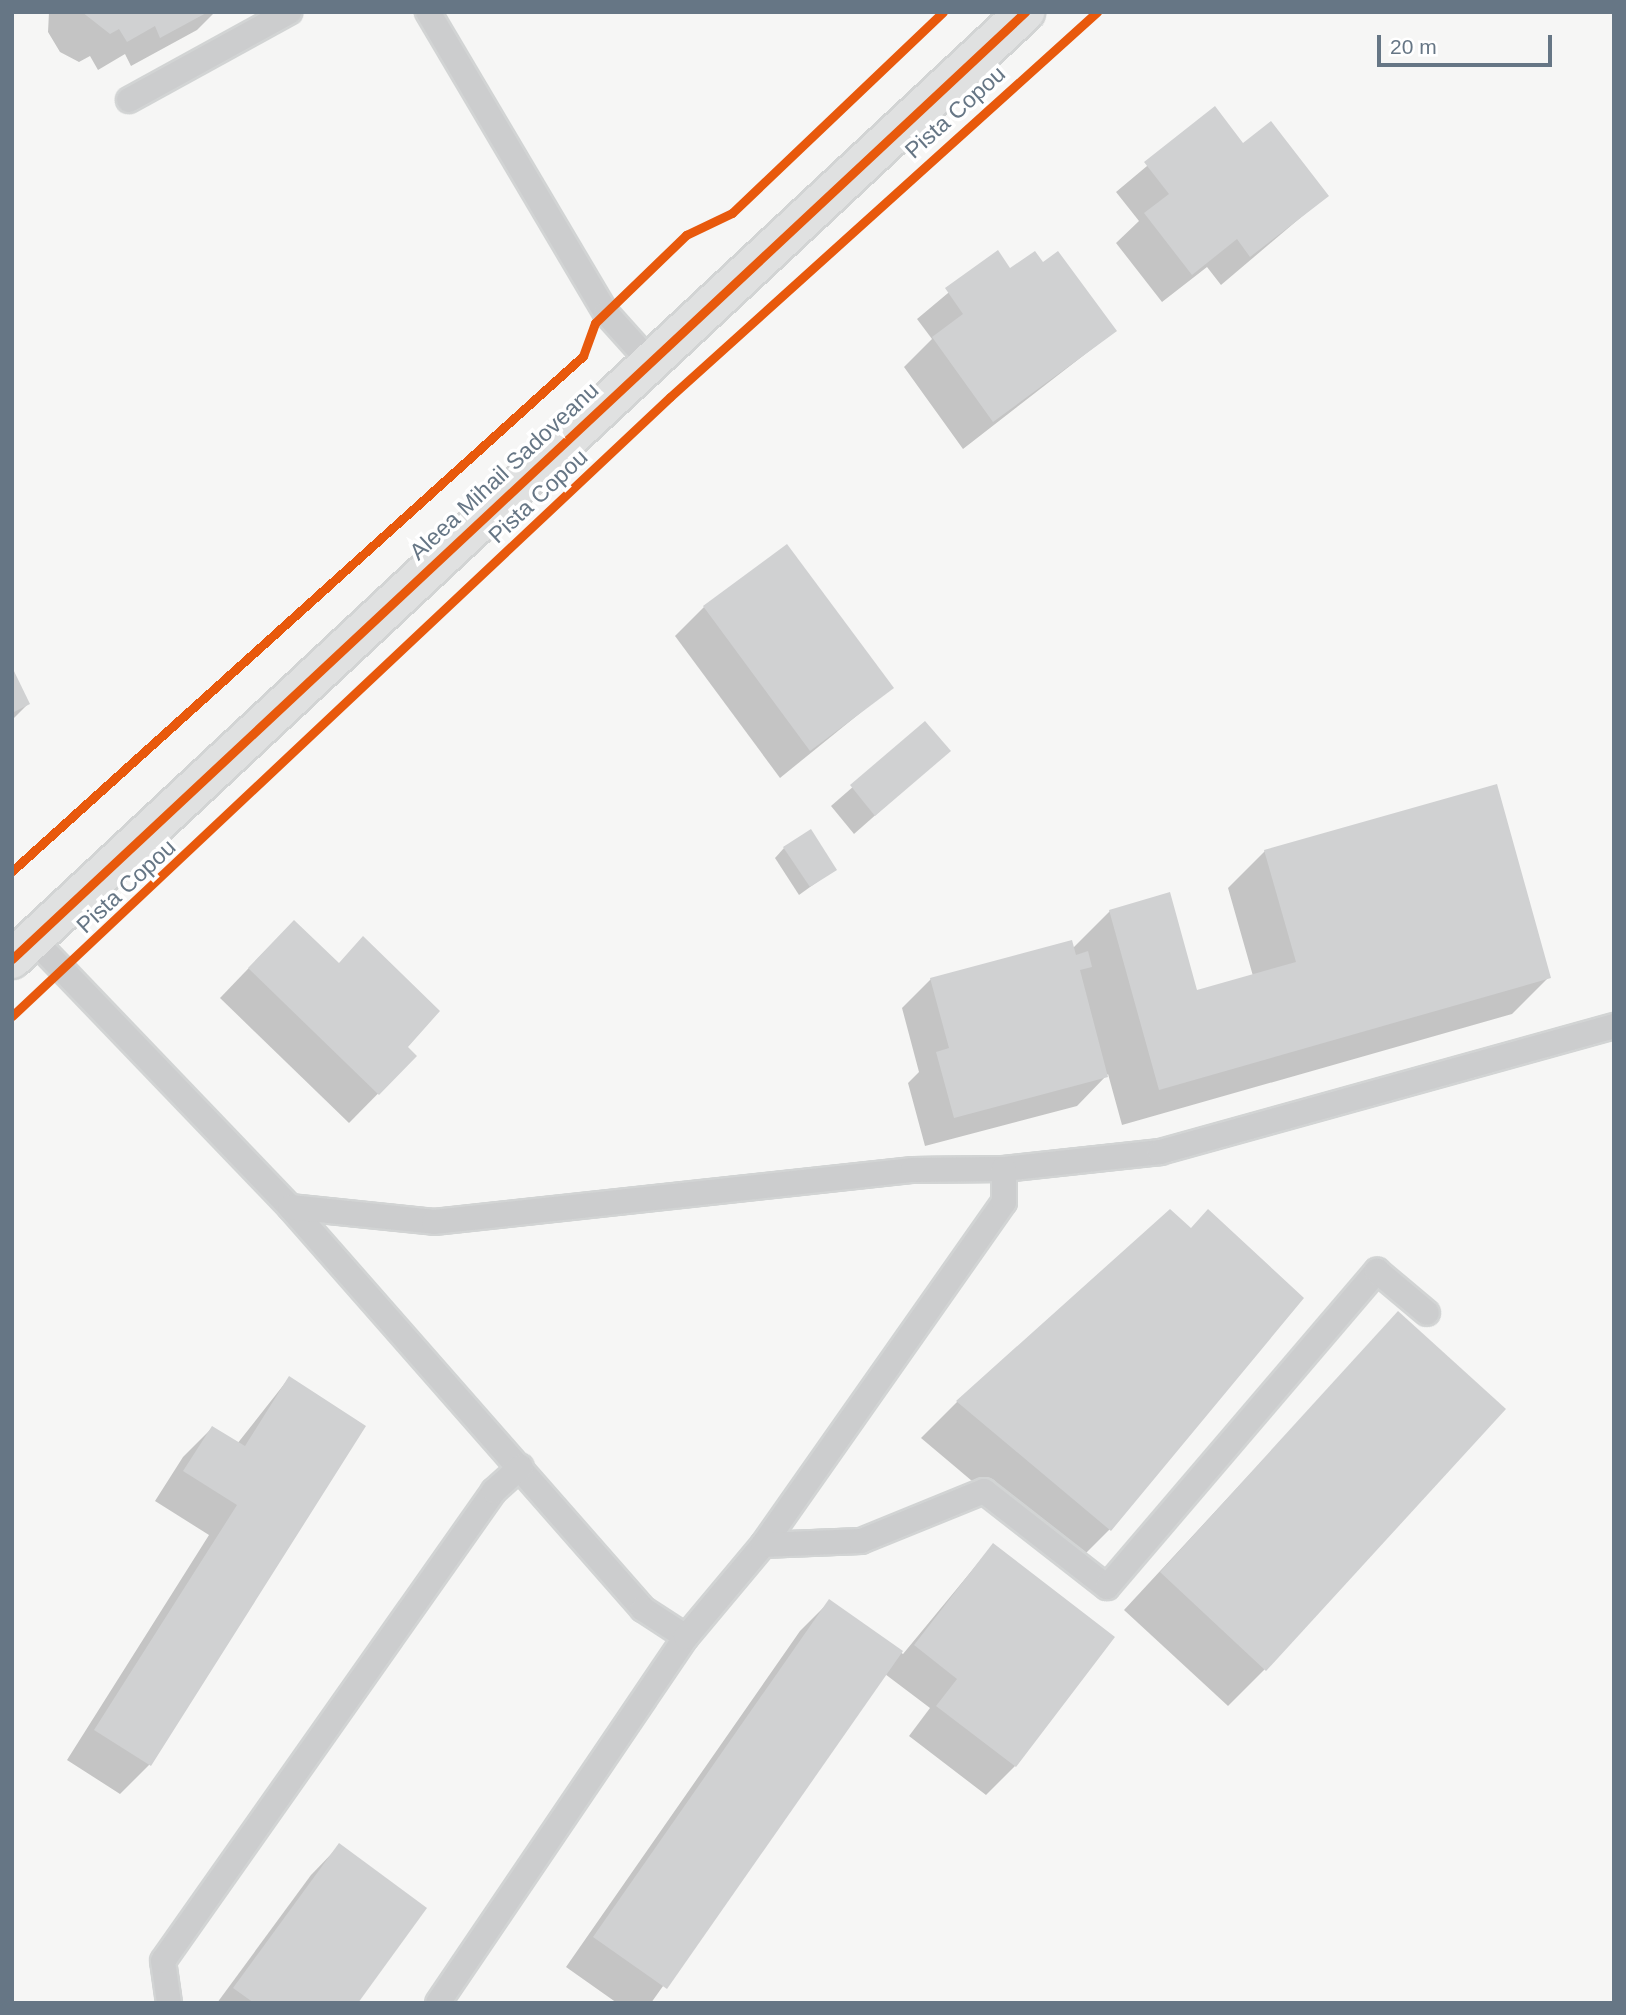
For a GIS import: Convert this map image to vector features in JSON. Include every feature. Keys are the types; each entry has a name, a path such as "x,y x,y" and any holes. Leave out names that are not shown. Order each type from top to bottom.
{"main road":[{"name":"Aleea Mihail Sadoveanu","path":"23,949 1025,12"}],"lane":[{"path":"129,100 289,12"},
{"path":"428,12 606,313 649,361"},
{"path":"23,949 290,1207 643,1609 686,1637"},
{"path":"290,1207 434,1222 913,1170 1004,1169 1160,1153 1614,1026"},
{"path":"438,2003 686,1637 763,1545 1004,1202 1004,1169"},
{"path":"763,1545 860,1541 984,1491 1107,1587 1377,1271 1427,1313"},
{"path":"169,2003 163,1961 494,1491 521,1467"}],"building":[{"path":"82,12 208,12 160,38 155,26 127,42 119,29 110,34"},
{"path":"1215,106 1243,143 1271,121 1329,196 1250,257 1237,239 1192,275 1144,213 1169,194 1144,162"},
{"path":"998,250 1010,268 1035,251 1043,262 1058,251 1117,331 993,422 932,337 963,314 945,288"},
{"path":"787,544 894,688 810,751 703,606"},
{"path":"12,667 30,704 12,713"},
{"path":"925,721 951,751 875,816 850,785"},
{"path":"1497,784 1551,978 1159,1090 1109,910 1170,892 1197,990 1296,962 1264,850"},
{"path":"811,829 837,870 810,887 783,847"},
{"path":"294,920 339,963 363,936 440,1011 408,1047 417,1056 379,1095 248,968"},
{"path":"1072,940 1076,955 1088,951 1092,967 1080,970 1108,1077 954,1118 936,1052 949,1048 930,978"},
{"path":"1170,1209 1191,1228 1208,1209 1304,1298 1111,1531 956,1401"},
{"path":"1398,1311 1506,1409 1266,1671 1160,1572"},
{"path":"289,1376 366,1426 151,1766 94,1730 237,1505 183,1471 212,1426 245,1446"},
{"path":"993,1543 1115,1637 1016,1767 936,1706 957,1679 914,1645"},
{"path":"829,1599 903,1651 667,1989 593,1937"},
{"path":"339,1843 427,1908 358,2003 254,2003 233,1988"}],"cycle path":[{"path":"12,871 583,356 595,323 686,235 732,213 943,12"},
{"name":"Pista Copou","path":"12,959 1025,12"},
{"name":"Pista Copou","path":"12,1016 670,397 1097,12"}]}
